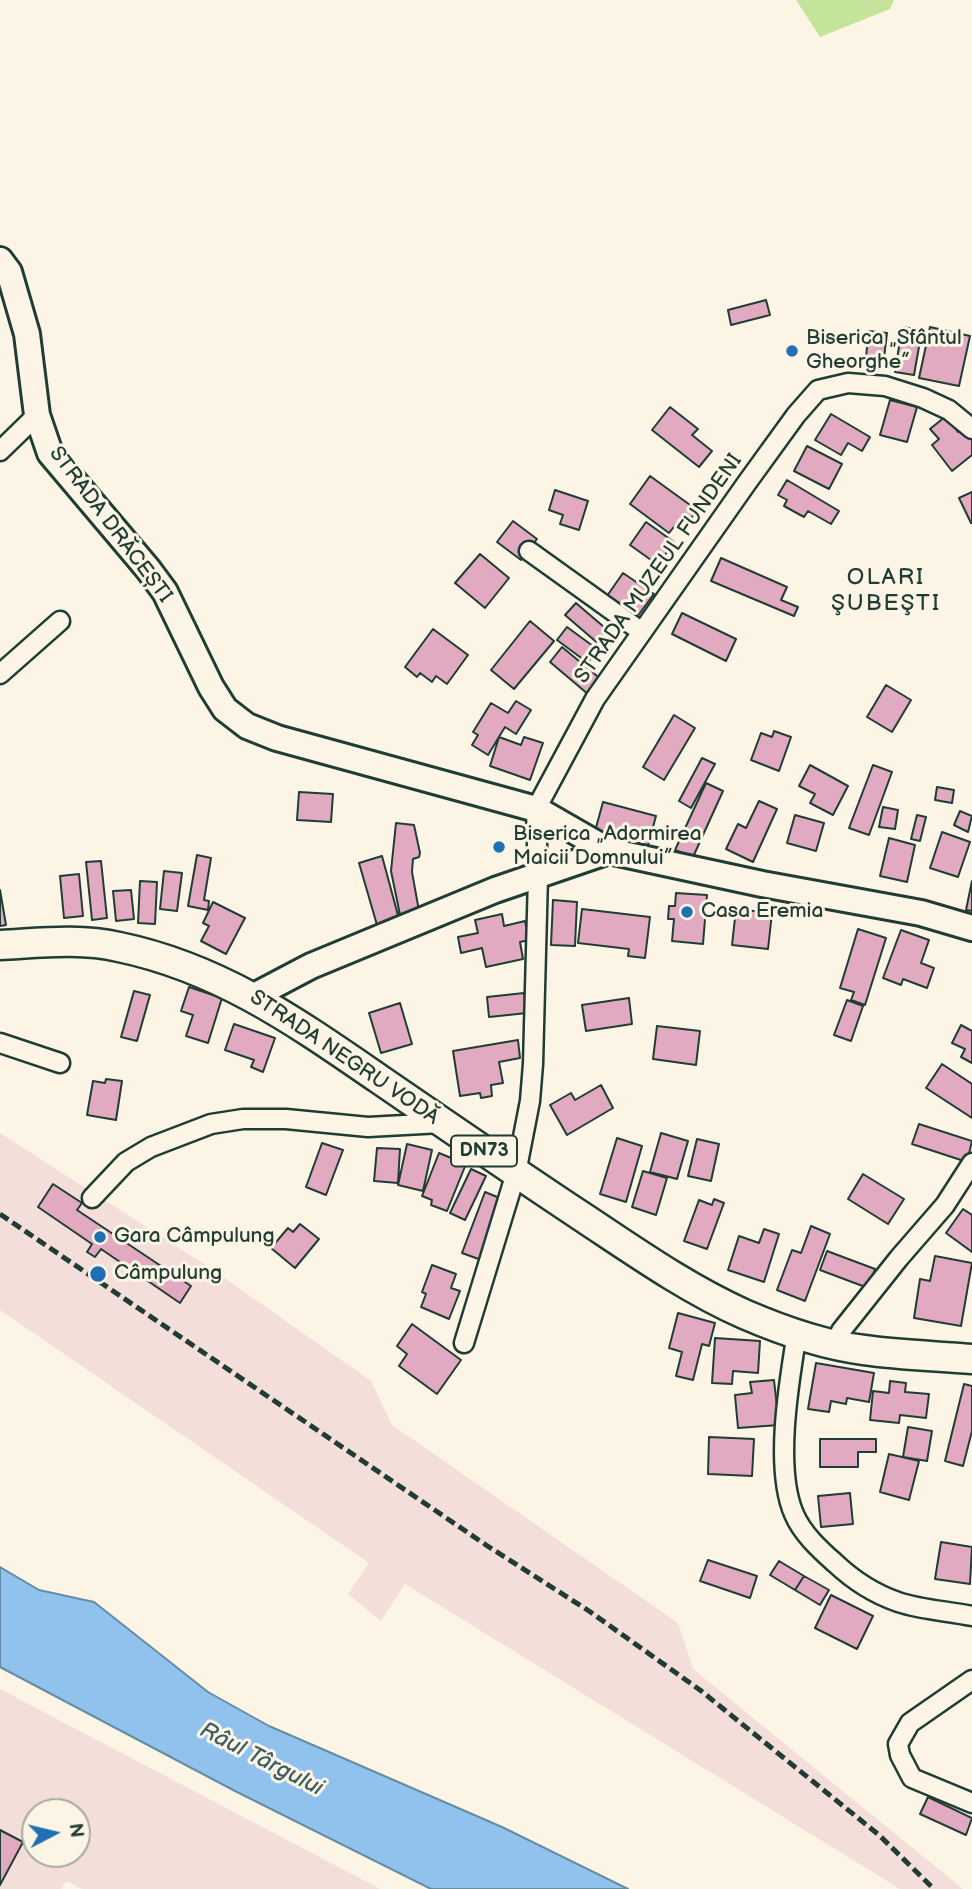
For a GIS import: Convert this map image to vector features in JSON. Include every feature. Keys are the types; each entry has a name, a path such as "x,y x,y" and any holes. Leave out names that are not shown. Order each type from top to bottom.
{"main road":[{"name":"STRADA NEGRU VODĂ","path":"0,945 92,942 136,951 226,982 296,1022 516,1173 677,1279 746,1314 837,1345 890,1353 972,1359"}],"street":[{"name":"STRADA DRĂCEȘTI","path":"0,260 9,272 27,334 37,415 50,453 165,592 211,687 225,709 247,726 276,738 454,789 536,809 609,851"},
{"name":"STRADA MUZEUL FUNDENI","path":"536,809 595,699 796,415 818,390 848,383 885,386 923,398 949,410 972,429"},
{"path":"0,451 37,415"},
{"path":"529,551 642,632"},
{"path":"0,674 60,621"},
{"path":"464,1343 516,1173 530,1101 538,876 536,809"},
{"path":"254,996 311,966 495,890 609,851 762,884 921,913 972,928"},
{"path":"0,959 42,943"},
{"path":"0,1043 60,1063"},
{"path":"92,1198 126,1162 160,1143 211,1124 243,1119 286,1119 368,1126 442,1123"},
{"path":"837,1345 841,1331 945,1205 972,1163"},
{"path":"797,1333 790,1374 785,1461 788,1498 795,1517 814,1545 846,1574 873,1591 898,1602 972,1616"},
{"path":"972,1680 910,1723 902,1735 898,1750 912,1778 972,1803"}],"shaded area":[{"path":"0,1133 209,1267 371,1381 392,1425 678,1623 693,1669 963,1889 900,1889 405,1584 381,1621 348,1594 369,1563 0,1310"},
{"path":"0,1689 380,1889 82,1889 66,1881 61,1889 0,1889"}],"green space":[{"path":"796,0 894,0 890,9 820,37"}],"water":[{"name":"Râul Târgului","path":"0,1567 39,1590 94,1602 208,1692 269,1726 502,1827 628,1889 431,1889 235,1791 0,1667"}],"building":[{"path":"766,300 770,315 731,325 728,310"},
{"path":"902,327 915,329 914,340 920,341 914,375 895,372"},
{"path":"930,327 970,336 959,386 919,378"},
{"path":"869,331 887,333 884,358 866,356"},
{"path":"890,400 917,407 907,442 880,435"},
{"path":"670,407 698,429 692,435 712,451 699,467 652,430"},
{"path":"831,414 870,437 862,451 848,443 841,455 815,440"},
{"path":"946,416 958,432 967,425 972,431 972,455 952,471 932,445 939,439 930,429"},
{"path":"807,446 842,464 829,489 794,471"},
{"path":"650,476 697,510 684,528 677,523 669,533 630,504"},
{"path":"787,480 839,511 831,524 808,511 804,517 784,506 787,500 778,495"},
{"path":"555,490 588,501 579,530 560,524 563,515 549,510"},
{"path":"972,492 972,523 971,523 959,498"},
{"path":"513,521 537,539 521,560 497,542"},
{"path":"646,522 674,542 658,565 630,545"},
{"path":"480,554 509,578 485,608 455,583"},
{"path":"721,558 787,587 781,600 798,607 794,616 711,581"},
{"path":"623,573 654,594 637,617 607,596"},
{"path":"576,603 611,633 601,646 565,615"},
{"path":"682,613 736,639 726,661 672,634"},
{"path":"530,621 554,641 514,689 491,670"},
{"path":"567,627 597,649 588,663 557,640"},
{"path":"433,629 468,655 447,684 436,676 432,682 420,673 417,677 405,667"},
{"path":"562,647 602,680 589,695 550,662"},
{"path":"886,685 911,700 892,732 867,717"},
{"path":"516,701 531,710 516,734 505,727 488,755 472,745 478,735 473,732 491,703 508,713"},
{"path":"674,715 695,728 664,780 643,767"},
{"path":"774,731 791,737 779,771 751,760 761,733 772,737"},
{"path":"499,737 521,745 524,737 543,743 530,780 490,766"},
{"path":"702,758 715,764 691,808 679,801"},
{"path":"810,765 848,786 833,815 810,803 815,794 799,786"},
{"path":"873,765 892,772 869,835 849,828"},
{"path":"706,783 723,791 693,857 675,850"},
{"path":"937,787 954,790 952,803 935,800"},
{"path":"299,792 333,794 331,822 297,820"},
{"path":"759,801 777,809 753,862 726,849 738,824 746,828"},
{"path":"603,802 656,816 647,849 594,835"},
{"path":"883,807 898,810 895,829 879,827"},
{"path":"960,811 972,816 968,832 954,825"},
{"path":"795,815 824,823 816,851 787,843"},
{"path":"917,815 926,817 920,841 911,839"},
{"path":"396,823 414,825 420,853 419,857 413,859 412,872 419,911 400,915 391,871"},
{"path":"942,832 970,842 958,877 930,868"},
{"path":"889,838 915,845 907,882 880,876"},
{"path":"197,855 211,858 204,900 209,901 208,910 188,906"},
{"path":"382,856 399,919 377,925 359,863"},
{"path":"101,861 107,918 92,920 86,862"},
{"path":"164,871 182,873 177,911 160,909"},
{"path":"79,874 83,916 64,918 60,876"},
{"path":"140,881 157,882 155,924 138,923"},
{"path":"972,881 972,911 966,910"},
{"path":"0,890 6,925 0,926"},
{"path":"131,890 134,919 116,921 113,891"},
{"name":"Casa Eremia","path":"676,893 707,895 703,944 672,941 674,919 668,919 669,906 675,906"},
{"path":"553,900 577,902 575,946 551,945"},
{"path":"213,902 245,918 226,954 201,941 209,926 203,923"},
{"path":"582,909 650,917 645,958 628,956 629,949 578,943"},
{"path":"736,909 772,913 768,949 732,945"},
{"path":"502,914 504,926 525,921 529,940 520,942 523,959 486,967 482,948 461,953 458,937 478,933 475,920"},
{"path":"858,929 886,938 865,1005 851,1000 854,992 840,988"},
{"path":"901,930 929,940 921,963 934,968 927,988 903,979 901,985 883,978"},
{"path":"189,987 222,998 208,1043 186,1036 193,1015 181,1011"},
{"path":"134,991 150,995 137,1041 121,1037"},
{"path":"524,993 527,1013 489,1017 487,997"},
{"path":"629,998 632,1024 586,1031 582,1005"},
{"path":"847,1000 863,1006 851,1041 834,1035"},
{"path":"400,1003 412,1044 381,1053 369,1013"},
{"path":"234,1024 275,1038 263,1072 251,1067 254,1060 225,1050"},
{"path":"961,1025 972,1031 972,1063 961,1057 965,1049 952,1043"},
{"path":"657,1026 700,1031 696,1065 653,1059"},
{"path":"518,1040 520,1058 499,1062 503,1083 491,1085 492,1096 481,1098 480,1093 460,1096 453,1051"},
{"path":"942,1064 972,1084 972,1118 926,1088"},
{"path":"106,1079 122,1081 116,1120 87,1115 93,1081 105,1083"},
{"path":"601,1085 613,1108 567,1135 550,1105 571,1093 575,1100"},
{"path":"919,1124 972,1141 967,1162 912,1144"},
{"path":"661,1133 688,1141 677,1179 650,1172"},
{"path":"617,1138 642,1146 626,1202 600,1194"},
{"path":"697,1139 719,1144 711,1181 688,1176"},
{"path":"322,1143 343,1150 326,1195 306,1187"},
{"path":"407,1144 432,1150 423,1191 398,1185"},
{"path":"377,1148 400,1149 398,1183 374,1181"},
{"path":"439,1153 466,1164 447,1211 431,1205 432,1200 422,1196"},
{"path":"471,1169 486,1176 465,1220 450,1213"},
{"path":"643,1171 667,1178 656,1215 632,1207"},
{"path":"863,1174 904,1199 888,1224 848,1199"},
{"name":"Gara Câmpulung","path":"53,1184 82,1203 77,1210 191,1286 180,1303 101,1249 95,1257 87,1252 92,1244 38,1207"},
{"path":"485,1192 507,1201 484,1261 462,1253"},
{"path":"714,1199 724,1203 707,1249 684,1241 699,1200 712,1205"},
{"path":"963,1209 972,1215 972,1252 946,1233"},
{"path":"300,1224 319,1239 295,1268 271,1248 288,1228 293,1232"},
{"path":"811,1226 830,1234 805,1301 777,1290 792,1250 801,1253"},
{"path":"764,1229 779,1234 764,1282 728,1270 739,1236 759,1243"},
{"path":"827,1251 875,1269 868,1288 820,1270"},
{"path":"935,1256 972,1263 961,1326 914,1318 920,1279 930,1281"},
{"path":"432,1265 456,1274 451,1288 460,1291 449,1319 421,1307 426,1294 422,1292"},
{"path":"678,1313 715,1323 709,1346 702,1344 693,1380 676,1376 682,1352 669,1348"},
{"path":"412,1324 461,1360 437,1394 399,1366 407,1354 397,1346"},
{"path":"715,1338 760,1341 758,1373 733,1371 732,1384 712,1383"},
{"path":"816,1363 874,1373 869,1402 847,1398 846,1404 831,1401 829,1412 808,1409"},
{"path":"774,1380 779,1425 738,1428 735,1395 752,1393 750,1382"},
{"path":"890,1381 906,1383 905,1392 929,1394 926,1418 900,1415 899,1423 870,1420 873,1391 889,1393"},
{"path":"964,1384 972,1386 972,1431 963,1466 945,1461"},
{"path":"908,1427 932,1431 927,1461 903,1457"},
{"path":"709,1437 754,1439 752,1476 708,1474"},
{"path":"820,1439 876,1439 876,1452 858,1452 858,1467 820,1467"},
{"path":"889,1454 919,1461 909,1500 880,1492"},
{"path":"850,1493 853,1524 821,1527 818,1496"},
{"path":"941,1542 972,1547 970,1584 935,1579"},
{"path":"708,1560 757,1576 750,1598 700,1581"},
{"path":"779,1561 804,1576 795,1590 770,1575"},
{"path":"804,1576 829,1590 820,1605 795,1590"},
{"path":"831,1595 873,1616 857,1649 815,1628"},
{"path":"928,1797 972,1818 966,1835 920,1814"},
{"path":"0,1830 21,1841 21,1846 0,1885"}],"railway":[{"path":"0,1214 486,1545 589,1611 700,1690 879,1835 934,1889"}],"place":[{"name":"Biserica „Sfântul Gheorghe”","path":"792,351"},
{"name":"Biserica „Adormirea Maicii Domnului”","path":"499,847"},
{"name":"Casa Eremia","path":"687,912"},
{"name":"Gara Câmpulung","path":"100,1237"},
{"name":"Câmpulung","path":"98,1274"}],"district":[{"name":"OLARI ŞUBEŞTI","path":"886,591"}]}
